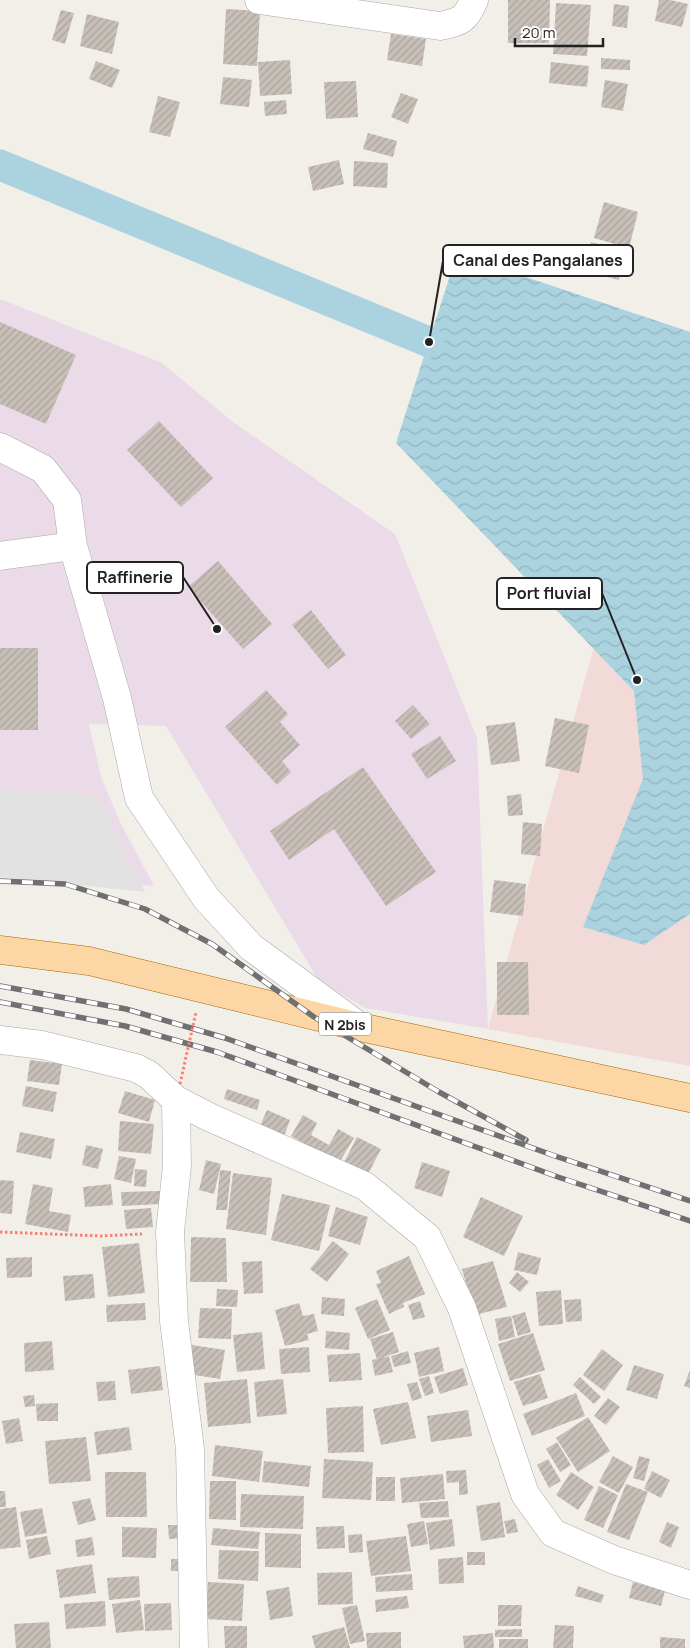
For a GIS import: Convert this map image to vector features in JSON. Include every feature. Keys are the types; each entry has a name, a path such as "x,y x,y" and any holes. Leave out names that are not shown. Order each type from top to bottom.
{"main road":[{"name":"N 2bis","path":"0,950 89,961 360,1027 690,1098"}],"street":[{"path":"259,0 440,26 459,22 470,10 474,0"},
{"path":"0,447 43,469 67,500 73,546 117,698 139,798 206,898 252,948 360,1027"},
{"path":"0,556 73,546"},
{"path":"0,1040 42,1045 136,1068 178,1092 209,1116 365,1186 427,1237 462,1308 526,1494 553,1532 614,1560 690,1585"},
{"path":"178,1092 176,1166 170,1232 174,1320 190,1449 194,1648"}],"path":[{"path":"178,1092 196,1012"},
{"path":"0,1232 101,1236 170,1232"}],"shaded area":[{"path":"0,299 162,363 233,422 395,534 477,738 488,1029 365,1008 319,981 166,726 89,724 101,777 121,824 154,886 0,875"},
{"path":"682,329 690,332 690,1066 488,1029"},
{"path":"0,789 96,795 145,892 0,877"}],"water":[{"path":"457,254 690,332 690,914 644,945 583,927 643,779 634,691 396,443"}],"building":[{"path":"508,0 550,0 549,43 508,43"},
{"path":"659,0 670,0 688,4 682,27 655,21"},
{"path":"556,3 591,5 587,56 553,54"},
{"path":"614,4 629,6 627,28 612,26"},
{"path":"226,9 260,11 257,66 223,64"},
{"path":"61,10 74,13 65,44 52,40"},
{"path":"87,14 119,22 112,54 80,46"},
{"path":"391,34 426,39 422,66 387,60"},
{"path":"601,58 630,60 630,70 601,69"},
{"path":"290,60 292,94 260,96 258,62"},
{"path":"96,61 120,70 112,88 89,79"},
{"path":"551,62 589,66 587,87 549,83"},
{"path":"223,77 252,80 249,107 220,104"},
{"path":"605,80 628,84 623,111 601,107"},
{"path":"356,81 358,117 326,119 324,82"},
{"path":"401,93 418,99 408,124 391,117"},
{"path":"158,96 180,102 170,137 149,132"},
{"path":"286,100 287,114 265,116 264,102"},
{"path":"368,133 397,141 393,157 363,149"},
{"path":"339,160 344,184 313,191 308,167"},
{"path":"354,161 388,163 387,188 353,186"},
{"path":"604,202 638,212 629,248 594,238"},
{"path":"591,242 626,251 619,280 583,271"},
{"path":"0,322 76,355 46,424 0,404"},
{"path":"159,421 213,478 181,507 127,450"},
{"path":"218,561 272,624 243,649 188,587"},
{"path":"311,610 346,655 328,669 292,625"},
{"path":"0,648 38,648 38,730 0,730"},
{"path":"266,690 288,714 280,722 300,745 282,761 291,772 277,785 225,727"},
{"path":"413,705 430,724 411,739 395,721"},
{"path":"555,718 589,725 579,773 545,766"},
{"path":"515,722 520,761 491,765 486,726"},
{"path":"440,736 456,761 427,779 411,754"},
{"path":"363,767 436,872 386,906 334,829 289,860 270,831"},
{"path":"521,794 523,815 508,816 507,796"},
{"path":"523,822 542,824 540,856 521,854"},
{"path":"494,880 526,884 523,916 490,912"},
{"path":"497,962 528,962 529,1015 497,1015"},
{"path":"30,1060 62,1064 59,1085 27,1081"},
{"path":"26,1086 57,1092 53,1112 22,1106"},
{"path":"227,1089 260,1100 257,1110 224,1099"},
{"path":"125,1091 155,1100 149,1122 118,1113"},
{"path":"267,1110 290,1120 284,1136 260,1126"},
{"path":"303,1115 317,1123 311,1135 329,1145 338,1129 354,1138 339,1163 291,1136"},
{"path":"120,1121 154,1124 151,1154 118,1151"},
{"path":"20,1132 55,1139 51,1159 16,1152"},
{"path":"357,1137 381,1149 367,1176 343,1164"},
{"path":"86,1145 103,1149 98,1169 82,1165"},
{"path":"119,1156 136,1159 131,1183 114,1179"},
{"path":"206,1160 221,1164 214,1194 199,1190"},
{"path":"422,1162 450,1171 442,1197 414,1188"},
{"path":"135,1169 147,1170 146,1187 134,1186"},
{"path":"220,1170 231,1171 227,1210 216,1210"},
{"path":"233,1173 272,1178 266,1235 226,1229"},
{"path":"0,1180 14,1181 12,1214 0,1213"},
{"path":"33,1184 53,1188 49,1211 71,1215 68,1232 25,1224"},
{"path":"111,1184 113,1205 85,1207 83,1187"},
{"path":"160,1191 160,1204 122,1206 121,1192"},
{"path":"282,1194 330,1205 319,1251 271,1240"},
{"path":"481,1197 523,1216 504,1256 463,1237"},
{"path":"336,1207 368,1217 360,1245 328,1236"},
{"path":"151,1208 153,1227 126,1229 124,1210"},
{"path":"191,1237 226,1238 227,1282 190,1282"},
{"path":"333,1241 349,1254 327,1282 310,1269"},
{"path":"139,1243 145,1293 108,1297 102,1247"},
{"path":"518,1252 541,1258 537,1275 514,1270"},
{"path":"409,1256 425,1294 403,1303 404,1307 389,1314 376,1284 381,1283 376,1271"},
{"path":"32,1257 32,1277 7,1278 6,1258"},
{"path":"262,1261 263,1293 244,1294 242,1262"},
{"path":"493,1261 507,1307 475,1315 462,1269"},
{"path":"517,1272 529,1282 520,1292 509,1283"},
{"path":"93,1274 95,1298 65,1301 63,1276"},
{"path":"217,1289 238,1290 237,1307 216,1306"},
{"path":"561,1290 563,1324 539,1326 536,1292"},
{"path":"322,1297 345,1299 344,1316 321,1314"},
{"path":"377,1299 390,1330 368,1339 355,1308"},
{"path":"581,1299 582,1321 566,1322 564,1300"},
{"path":"420,1301 425,1317 413,1320 408,1305"},
{"path":"145,1303 146,1320 107,1322 106,1305"},
{"path":"299,1303 303,1316 314,1314 318,1331 307,1334 309,1340 285,1346 275,1310"},
{"path":"200,1308 232,1309 231,1339 198,1338"},
{"path":"525,1312 531,1332 518,1336 512,1316"},
{"path":"511,1316 515,1337 499,1341 495,1319"},
{"path":"326,1331 350,1333 349,1350 325,1348"},
{"path":"262,1332 265,1369 237,1372 233,1335"},
{"path":"393,1332 399,1352 377,1359 370,1339"},
{"path":"533,1333 545,1370 510,1381 498,1344"},
{"path":"52,1341 54,1370 25,1372 24,1343"},
{"path":"192,1345 225,1350 220,1379 188,1374"},
{"path":"309,1347 310,1372 281,1374 279,1349"},
{"path":"439,1347 444,1371 419,1377 414,1353"},
{"path":"602,1349 623,1365 604,1391 583,1375"},
{"path":"408,1351 411,1363 394,1367 391,1356"},
{"path":"360,1353 362,1380 329,1382 327,1355"},
{"path":"389,1356 393,1372 375,1376 372,1360"},
{"path":"634,1365 664,1374 657,1399 626,1390"},
{"path":"160,1366 163,1390 131,1394 128,1370"},
{"path":"463,1368 468,1385 440,1394 434,1377"},
{"path":"690,1370 690,1388 684,1386"},
{"path":"540,1374 548,1398 523,1406 514,1382"},
{"path":"429,1376 434,1393 425,1396 419,1379"},
{"path":"580,1377 601,1397 594,1404 573,1385"},
{"path":"247,1379 251,1423 208,1427 204,1383"},
{"path":"283,1379 287,1414 257,1417 254,1382"},
{"path":"115,1381 116,1400 98,1401 96,1382"},
{"path":"417,1382 422,1398 412,1401 407,1384"},
{"path":"576,1393 585,1416 532,1436 523,1414"},
{"path":"34,1395 35,1406 25,1407 23,1396"},
{"path":"608,1398 620,1407 606,1425 594,1416"},
{"path":"408,1402 416,1438 381,1445 373,1409"},
{"path":"58,1403 58,1421 37,1421 36,1404"},
{"path":"363,1406 364,1452 328,1453 326,1408"},
{"path":"468,1410 472,1436 431,1442 427,1416"},
{"path":"588,1417 610,1451 578,1472 556,1438"},
{"path":"19,1418 23,1441 6,1444 2,1421"},
{"path":"129,1427 132,1450 97,1455 94,1432"},
{"path":"86,1437 91,1481 49,1484 45,1441"},
{"path":"557,1442 571,1465 560,1472 546,1449"},
{"path":"215,1445 263,1451 259,1482 212,1476"},
{"path":"613,1456 633,1467 619,1493 599,1482"},
{"path":"639,1456 650,1459 644,1481 633,1478"},
{"path":"324,1459 373,1462 371,1500 322,1498"},
{"path":"548,1459 561,1481 549,1488 537,1465"},
{"path":"264,1461 311,1466 309,1487 262,1482"},
{"path":"466,1470 468,1494 459,1495 459,1482 447,1483 446,1471"},
{"path":"652,1471 670,1480 661,1498 644,1489"},
{"path":"105,1472 146,1472 147,1517 106,1517"},
{"path":"571,1472 594,1487 578,1510 556,1495"},
{"path":"443,1474 445,1499 402,1503 400,1478"},
{"path":"376,1477 395,1477 395,1501 376,1501"},
{"path":"210,1481 236,1481 236,1520 209,1519"},
{"path":"626,1484 648,1492 629,1540 607,1532"},
{"path":"599,1486 618,1495 603,1528 584,1520"},
{"path":"0,1491 5,1491 6,1507 0,1507"},
{"path":"241,1494 304,1496 303,1529 240,1527"},
{"path":"90,1498 96,1520 78,1525 72,1502"},
{"path":"448,1501 449,1517 421,1518 419,1503"},
{"path":"500,1502 505,1537 481,1541 476,1506"},
{"path":"16,1507 21,1547 0,1549 0,1509"},
{"path":"42,1508 47,1533 25,1537 20,1512"},
{"path":"452,1519 455,1546 430,1550 426,1523"},
{"path":"515,1519 518,1532 507,1534 504,1521"},
{"path":"424,1521 428,1544 411,1547 407,1524"},
{"path":"667,1522 679,1527 671,1548 659,1542"},
{"path":"168,1525 185,1525 185,1538 169,1539"},
{"path":"344,1526 345,1548 317,1549 316,1527"},
{"path":"122,1527 157,1528 156,1558 122,1557"},
{"path":"213,1528 260,1532 258,1549 211,1545"},
{"path":"265,1533 301,1534 301,1568 265,1567"},
{"path":"362,1534 363,1552 349,1553 348,1535"},
{"path":"47,1536 51,1554 29,1559 26,1540"},
{"path":"406,1536 411,1571 371,1576 366,1541"},
{"path":"92,1537 95,1555 77,1557 75,1540"},
{"path":"219,1550 259,1551 258,1581 218,1579"},
{"path":"467,1552 485,1552 485,1565 467,1565"},
{"path":"463,1557 464,1583 439,1584 438,1559"},
{"path":"171,1559 183,1559 184,1571 171,1571"},
{"path":"92,1564 96,1593 60,1598 56,1570"},
{"path":"352,1572 353,1604 318,1605 317,1573"},
{"path":"412,1574 413,1590 376,1592 375,1577"},
{"path":"139,1576 140,1597 109,1600 107,1578"},
{"path":"208,1582 244,1584 242,1621 206,1619"},
{"path":"633,1582 665,1591 661,1606 629,1598"},
{"path":"578,1586 604,1595 601,1603 575,1596"},
{"path":"289,1587 293,1616 270,1620 266,1591"},
{"path":"407,1596 409,1608 376,1612 375,1600"},
{"path":"140,1600 144,1630 116,1633 112,1604"},
{"path":"105,1601 106,1626 66,1629 64,1604"},
{"path":"171,1603 172,1630 145,1631 144,1604"},
{"path":"357,1605 365,1641 350,1644 342,1608"},
{"path":"498,1605 522,1605 521,1626 498,1626"},
{"path":"49,1622 51,1648 16,1648 14,1624"},
{"path":"555,1625 574,1626 573,1648 553,1648"},
{"path":"224,1626 247,1626 247,1648 225,1648"},
{"path":"344,1627 350,1648 315,1648 312,1636"},
{"path":"522,1629 522,1637 495,1637 495,1630"},
{"path":"401,1632 401,1648 367,1648 366,1633"},
{"path":"493,1633 494,1648 464,1648 463,1636"},
{"path":"660,1637 685,1639 685,1648 660,1648"},
{"path":"499,1639 528,1639 528,1648 499,1648"}],"waterway":[{"path":"0,165 429,342"}],"railway":[{"path":"0,881 65,884 145,909 212,944 314,1017 439,1092 526,1140"},
{"path":"0,986 126,1009 225,1038 555,1156 690,1201"},
{"path":"0,1002 125,1026 217,1052 558,1177 690,1221"}],"place":[{"name":"Canal des Pangalanes","path":"429,342"},
{"name":"Raffinerie","path":"217,629"},
{"name":"Port fluvial","path":"637,680"}]}
